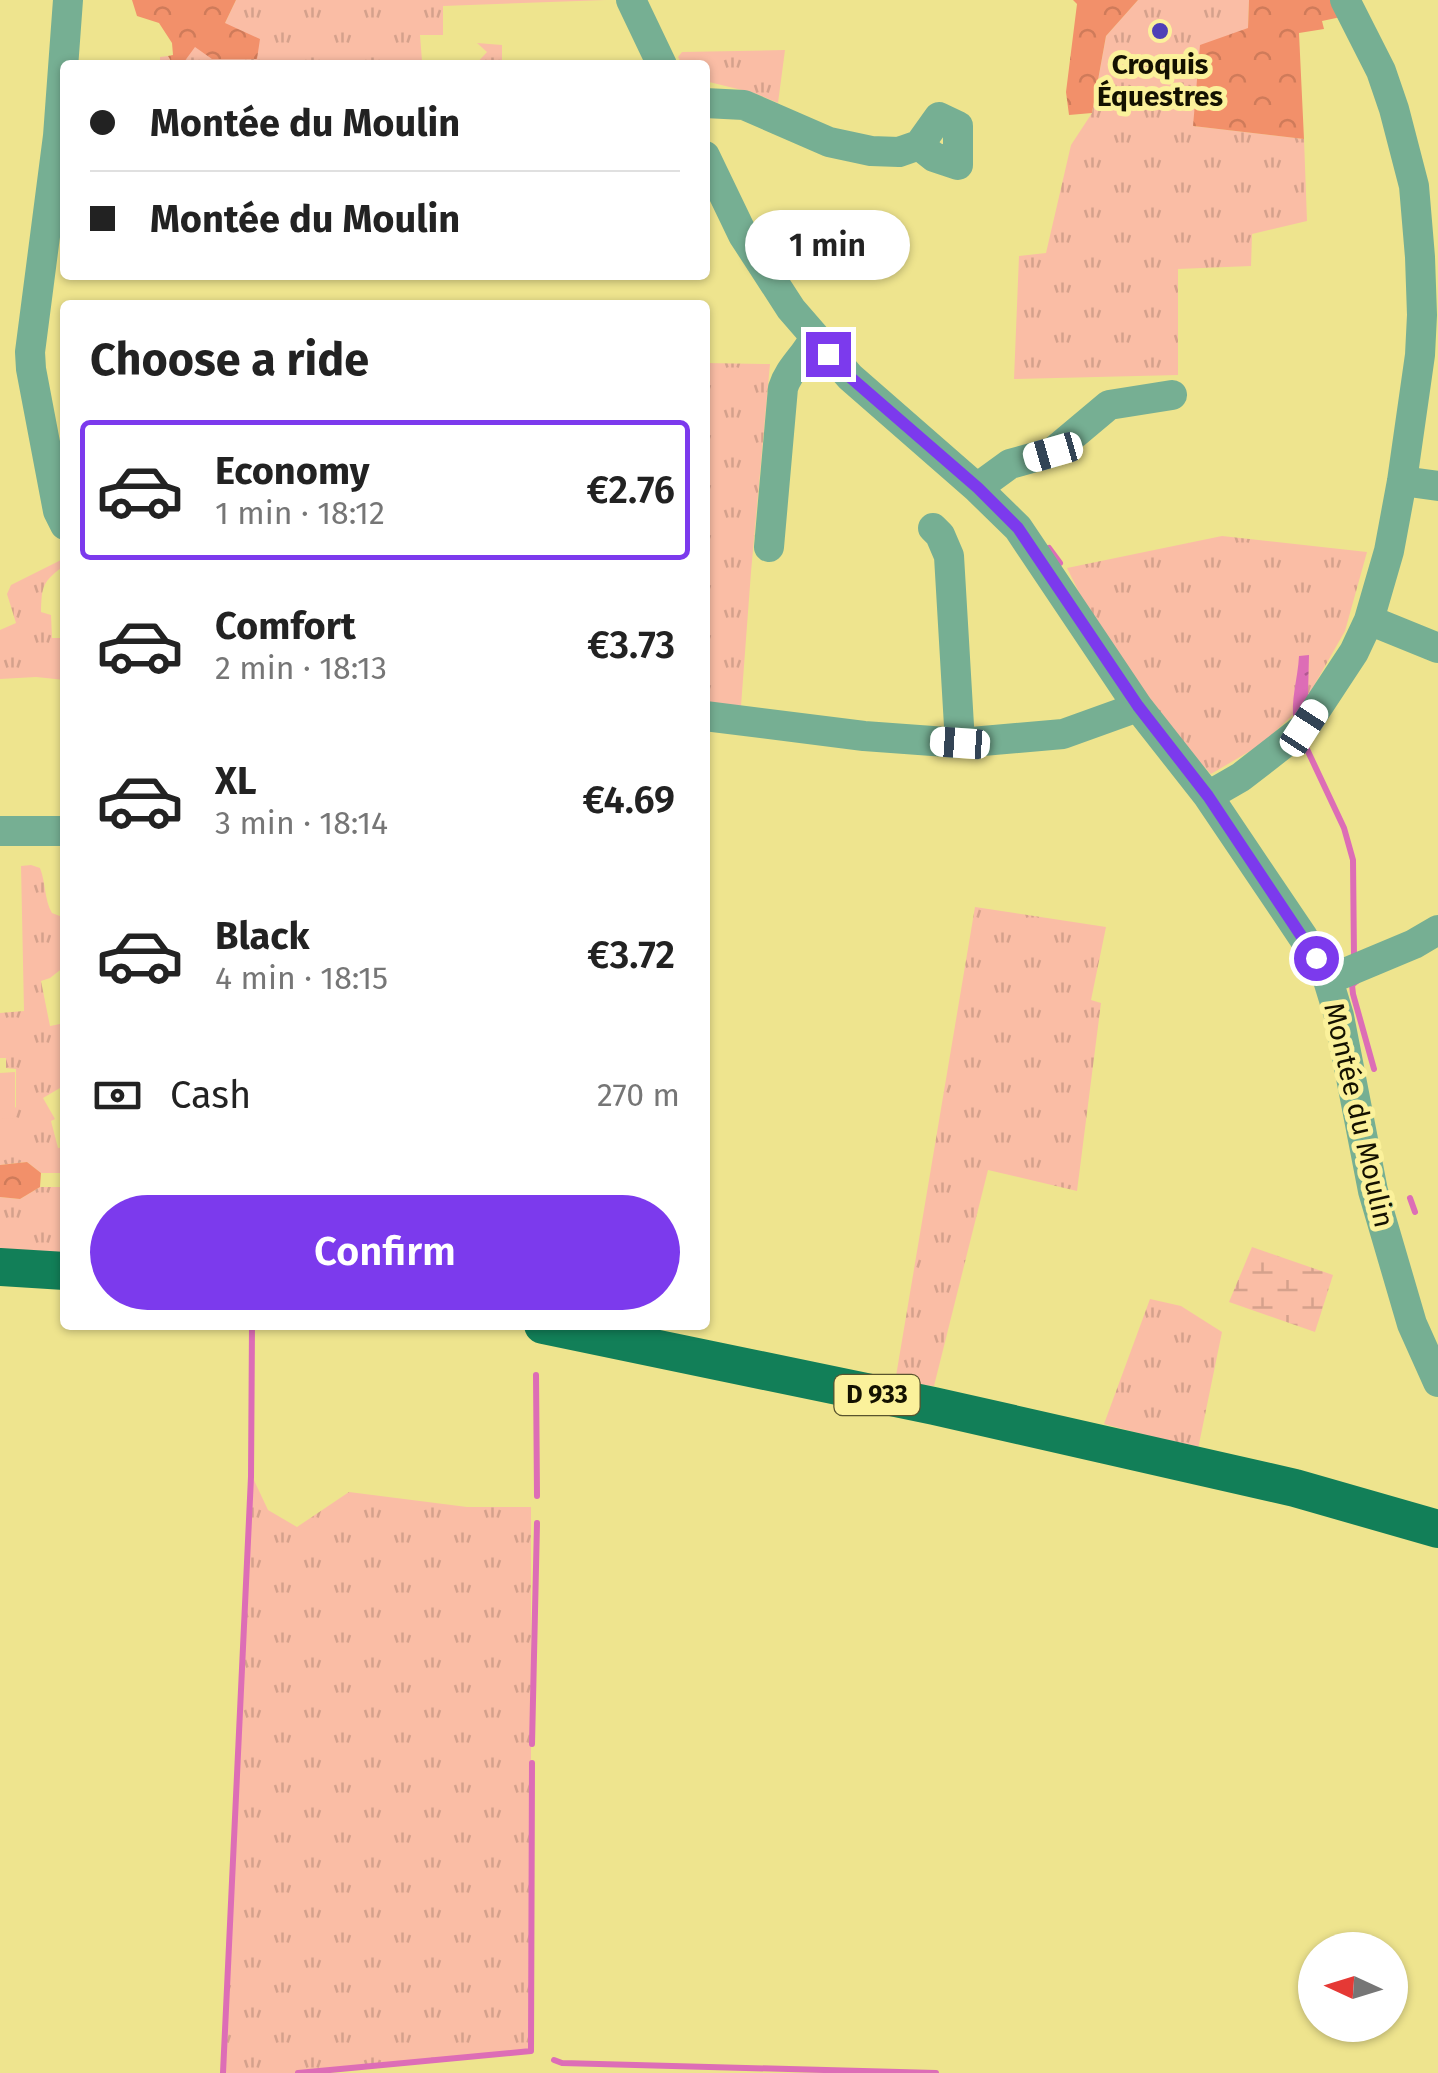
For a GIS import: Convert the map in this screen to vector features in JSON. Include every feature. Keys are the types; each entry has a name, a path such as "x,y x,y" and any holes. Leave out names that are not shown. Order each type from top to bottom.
{"main road":[{"path":"0,1267 60,1271"},
{"name":"D 933","path":"568,1330 934,1406 1276,1484 1438,1529"}],"street":[{"path":"64,60 68,0"},
{"path":"630,0 660,60"},
{"path":"1208,796 1304,728 1354,652 1370,620 1402,481 1422,315 1414,186 1381,71 1345,0"},
{"path":"710,102 744,105 830,142 872,151 900,152 919,146"},
{"path":"60,109 30,352 60,514"},
{"name":"Montée du Moulin","path":"710,167 742,235 814,338 850,377 978,488 1018,528 1138,706 1208,796 1303,937 1328,980 1374,1191 1412,1324 1438,1382"},
{"path":"769,547 783,388 787,375 814,338"},
{"path":"978,488 1010,464 1053,452 1109,406 1172,395"},
{"path":"1402,481 1438,486"},
{"path":"933,528 948,556 960,743"},
{"path":"1370,620 1438,648"},
{"path":"710,717 864,736 960,743 1063,734 1138,706"},
{"path":"0,831 60,831"},
{"path":"1328,980 1438,930"}],"green space":[{"path":"132,0 236,0 225,23 260,39 257,59 212,59 195,47 185,60 170,60 172,43 159,23 137,16"},
{"path":"236,0 606,0 443,6 443,35 420,35 422,60 173,60 225,23"},
{"path":"1073,0 1138,0 1106,36 1092,113 1069,115 1066,92 1077,4"},
{"path":"1138,0 1249,0 1248,28 1193,126 1304,139 1307,221 1252,234 1251,266 1178,269 1178,375 1014,379 1019,256 1046,253 1071,145 1092,113 1106,36"},
{"path":"1249,0 1335,0 1341,17 1322,21 1324,29 1299,33 1304,139 1193,126 1200,45 1248,28"},
{"path":"477,43 502,45 502,60 480,60 487,52"},
{"path":"785,50 778,103 710,82 710,60 680,60 682,52"},
{"path":"710,363 770,364 741,706 710,703"},
{"path":"1222,536 1367,552 1345,631 1303,705 1262,744 1211,774 1145,706 1099,633 1067,568"},
{"path":"60,560 60,569 44,587 41,612 51,615 52,638 60,638 60,679 0,679 0,630 16,623 7,594 11,585"},
{"path":"21,866 40,868 52,913 60,916 60,970 41,981 50,1026 60,1024 60,1088 43,1098 55,1119 51,1121 60,1148 60,1173 41,1173 27,1162 0,1165 0,1119 16,1107 16,1069 6,1068 6,1058 0,1058 0,1013 24,1011"},
{"path":"975,907 1106,927 1091,1000 1101,1003 1077,1191 988,1170 934,1386 895,1382"},
{"path":"15,1072 15,1118 0,1119 0,1073"},
{"path":"27,1162 41,1173 40,1187 20,1199 0,1197 0,1165"},
{"path":"40,1187 60,1187 60,1262 0,1259 0,1197 20,1199"},
{"path":"1252,1247 1333,1275 1315,1332 1229,1302"},
{"path":"1150,1299 1181,1306 1222,1332 1198,1449 1104,1424"},
{"path":"253,1478 268,1510 297,1527 349,1492 467,1507 531,1507 531,2051 298,2073 223,2073"}],"water":[{"path":"1309,655 1308,696 1294,722 1299,656"}],"waterway":[{"path":"1049,548 1060,563"},
{"path":"1305,745 1344,828 1353,860 1354,957"},
{"path":"1357,981 1352,985 1353,994 1374,1069"},
{"path":"1410,1198 1415,1212"},
{"path":"223,2073 251,1477 252,1330"},
{"path":"536,1375 537,1496"},
{"path":"532,1744 537,1523"},
{"path":"298,2073 531,2051 532,1763"},
{"path":"554,2060 936,2073"}],"place":[{"name":"Croquis Équestres","path":"1160,31"}],"route":[{"path":"828,354 1018,528 1138,706 1208,796 1316,958"}]}
